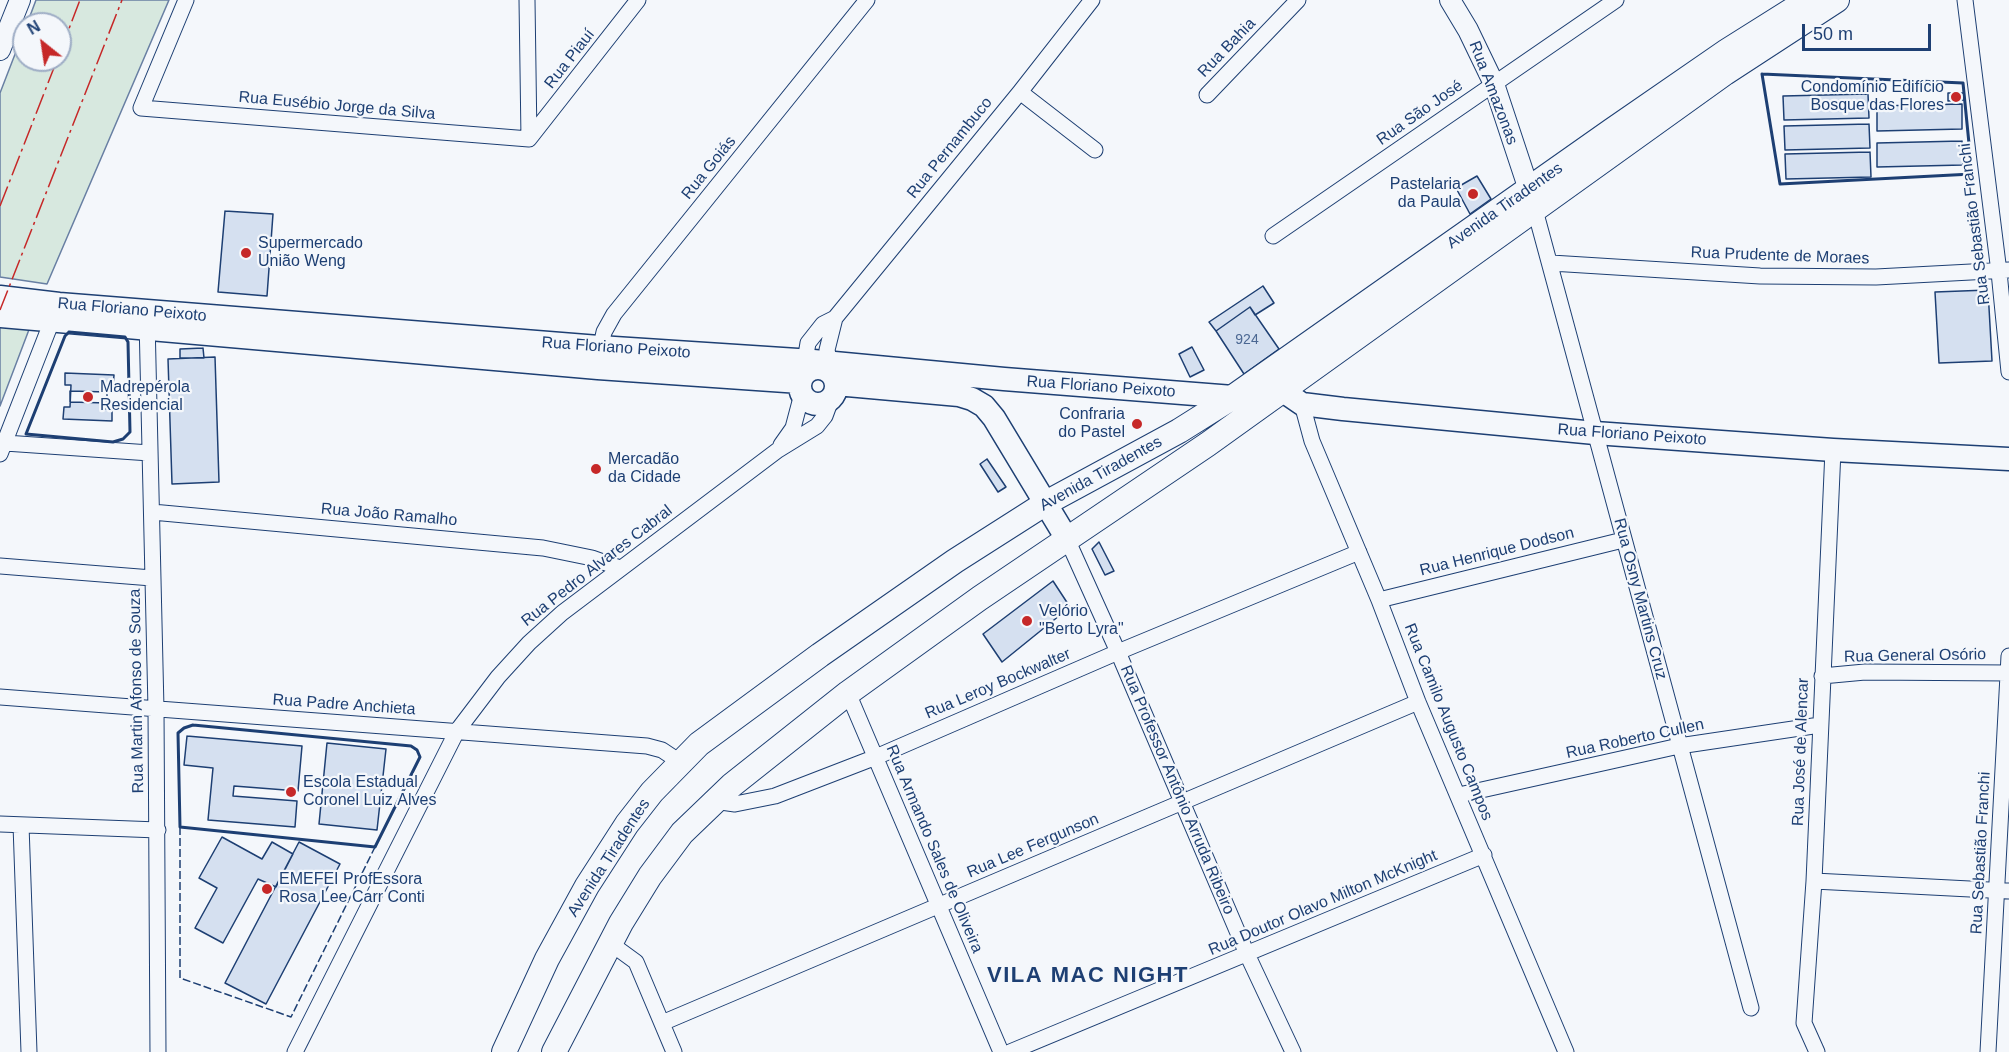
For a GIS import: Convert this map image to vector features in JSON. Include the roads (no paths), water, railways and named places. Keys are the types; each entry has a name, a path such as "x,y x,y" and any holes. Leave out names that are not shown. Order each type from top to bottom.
{"main road":[{"name":"Avenida Tiradentes","path":"554,1052 610,943 650,876 682,833 732,784 848,693 980,598 1067,539 1293,398 1532,200 1718,58 1808,0"},
{"name":"Avenida Tiradentes","path":"504,1052 547,960 586,886 627,824 652,792 699,744 820,655 955,561 1046,503 1179,431 1233,397 1837,0"},
{"name":"Rua Floriano Peixoto","path":"0,297 55,313"},
{"name":"Rua Floriano Peixoto","path":"0,316 55,313 599,357 959,395 984,406"},
{"path":"1266,374 1293,398"},
{"path":"802,378 810,402 816,404 828,401 832,380"},
{"name":"Rua Floriano Peixoto","path":"832,380 1004,379 1233,397"},
{"path":"984,406 1004,379"},
{"name":"Rua Floriano Peixoto","path":"1293,398 1595,433 1833,450 2009,459"},
{"name":"Rua Professor Antônio Arruda Ribeiro","path":"984,406 994,418 1067,539"}],"street":[{"path":"0,50 20,0"},
{"name":"Rua Eusébio Jorge da Silva","path":"186,0 141,108 529,139"},
{"path":"527,0 529,139"},
{"name":"Rua Piauí","path":"529,139 638,0"},
{"name":"Rua Goiás","path":"599,357 604,332 615,314 867,0"},
{"name":"Rua Pernambuco","path":"802,378 808,343 823,324 835,318 1020,92 1092,0"},
{"name":"Rua Bahia","path":"1207,95 1298,0"},
{"name":"Rua Amazonas","path":"1450,0 1468,30 1494,84 1532,200"},
{"name":"Rua São José","path":"1274,236 1616,0"},
{"name":"Rua Sebastião Franchi","path":"1965,0 2004,271 2009,372"},
{"path":"1020,92 1095,150"},
{"name":"Rua Osny Martins Cruz","path":"1532,200 1551,263 1623,540 1751,1008"},
{"name":"Rua Prudente de Moraes","path":"1551,263 1760,276 1876,277 2004,271"},
{"path":"55,313 2,449 150,453"},
{"name":"Rua Pernambuco","path":"832,380 827,350 835,318"},
{"name":"Rua Martin Afonso de Souza","path":"147,320 158,830 158,1052"},
{"name":"Rua Pedro Alvares Cabral","path":"778,450 793,428 802,378"},
{"name":"Rua Pedro Alvares Cabral","path":"295,1052 457,731 498,676 529,642 562,613 778,450 817,426 825,416 832,380"},
{"name":"Rua Camilo Augusto Campos","path":"1293,398 1566,1052"},
{"name":"Rua José de Alencar","path":"1816,1052 1804,1023 1814,881 1833,450"},
{"name":"Rua João Ramalho","path":"152,512 543,548 584,556 620,568"},
{"name":"Rua Professor Antônio Arruda Ribeiro","path":"1067,539 1118,652 1247,954 1293,1052"},
{"name":"Rua Henrique Dodson","path":"1379,600 1623,540"},
{"name":"Rua Leroy Bockwalter","path":"714,801 735,804 764,799 876,757 1118,652 1359,552"},
{"path":"0,566 152,578"},
{"name":"Rua Sebastião Franchi","path":"1988,1052 2003,891 2009,656"},
{"name":"Rua General Osório","path":"1822,676 1865,672 2009,673"},
{"name":"Rua Armando Sales de Oliveira","path":"848,693 1001,1052"},
{"name":"Rua Padre Anchieta","path":"0,698 647,746 662,750 680,762"},
{"name":"Rua Lee Fergunson","path":"662,1023 1418,702"},
{"name":"Rua Roberto Cullen","path":"1459,795 1679,746 1820,725"},
{"path":"0,824 158,830"},
{"path":"21,825 29,1052"},
{"name":"Rua Doutor Olavo Milton McKnight","path":"1010,1052 1484,855"},
{"path":"1814,881 2003,891"},
{"path":"610,943 636,962 674,1052"}],"place":[{"name":"Condomínio Edifício Bosque das Flores","path":"1956,97"},
{"name":"Pastelaria da Paula","path":"1473,194"},
{"name":"Supermercado União Weng","path":"246,253"},
{"name":"Madrepérola Residencial","path":"88,397"},
{"name":"Confraria do Pastel","path":"1137,424"},
{"name":"Mercadão da Cidade","path":"596,469"},
{"name":"Velório \"Berto Lyra\"","path":"1027,621"},
{"name":"Escola Estadual Coronel Luiz Alves","path":"291,792"},
{"name":"EMEFEI ProfEssora Rosa Lee Carr Conti","path":"267,889"}],"district":[{"name":"VILA MAC NIGHT","path":"1088,976"}]}
